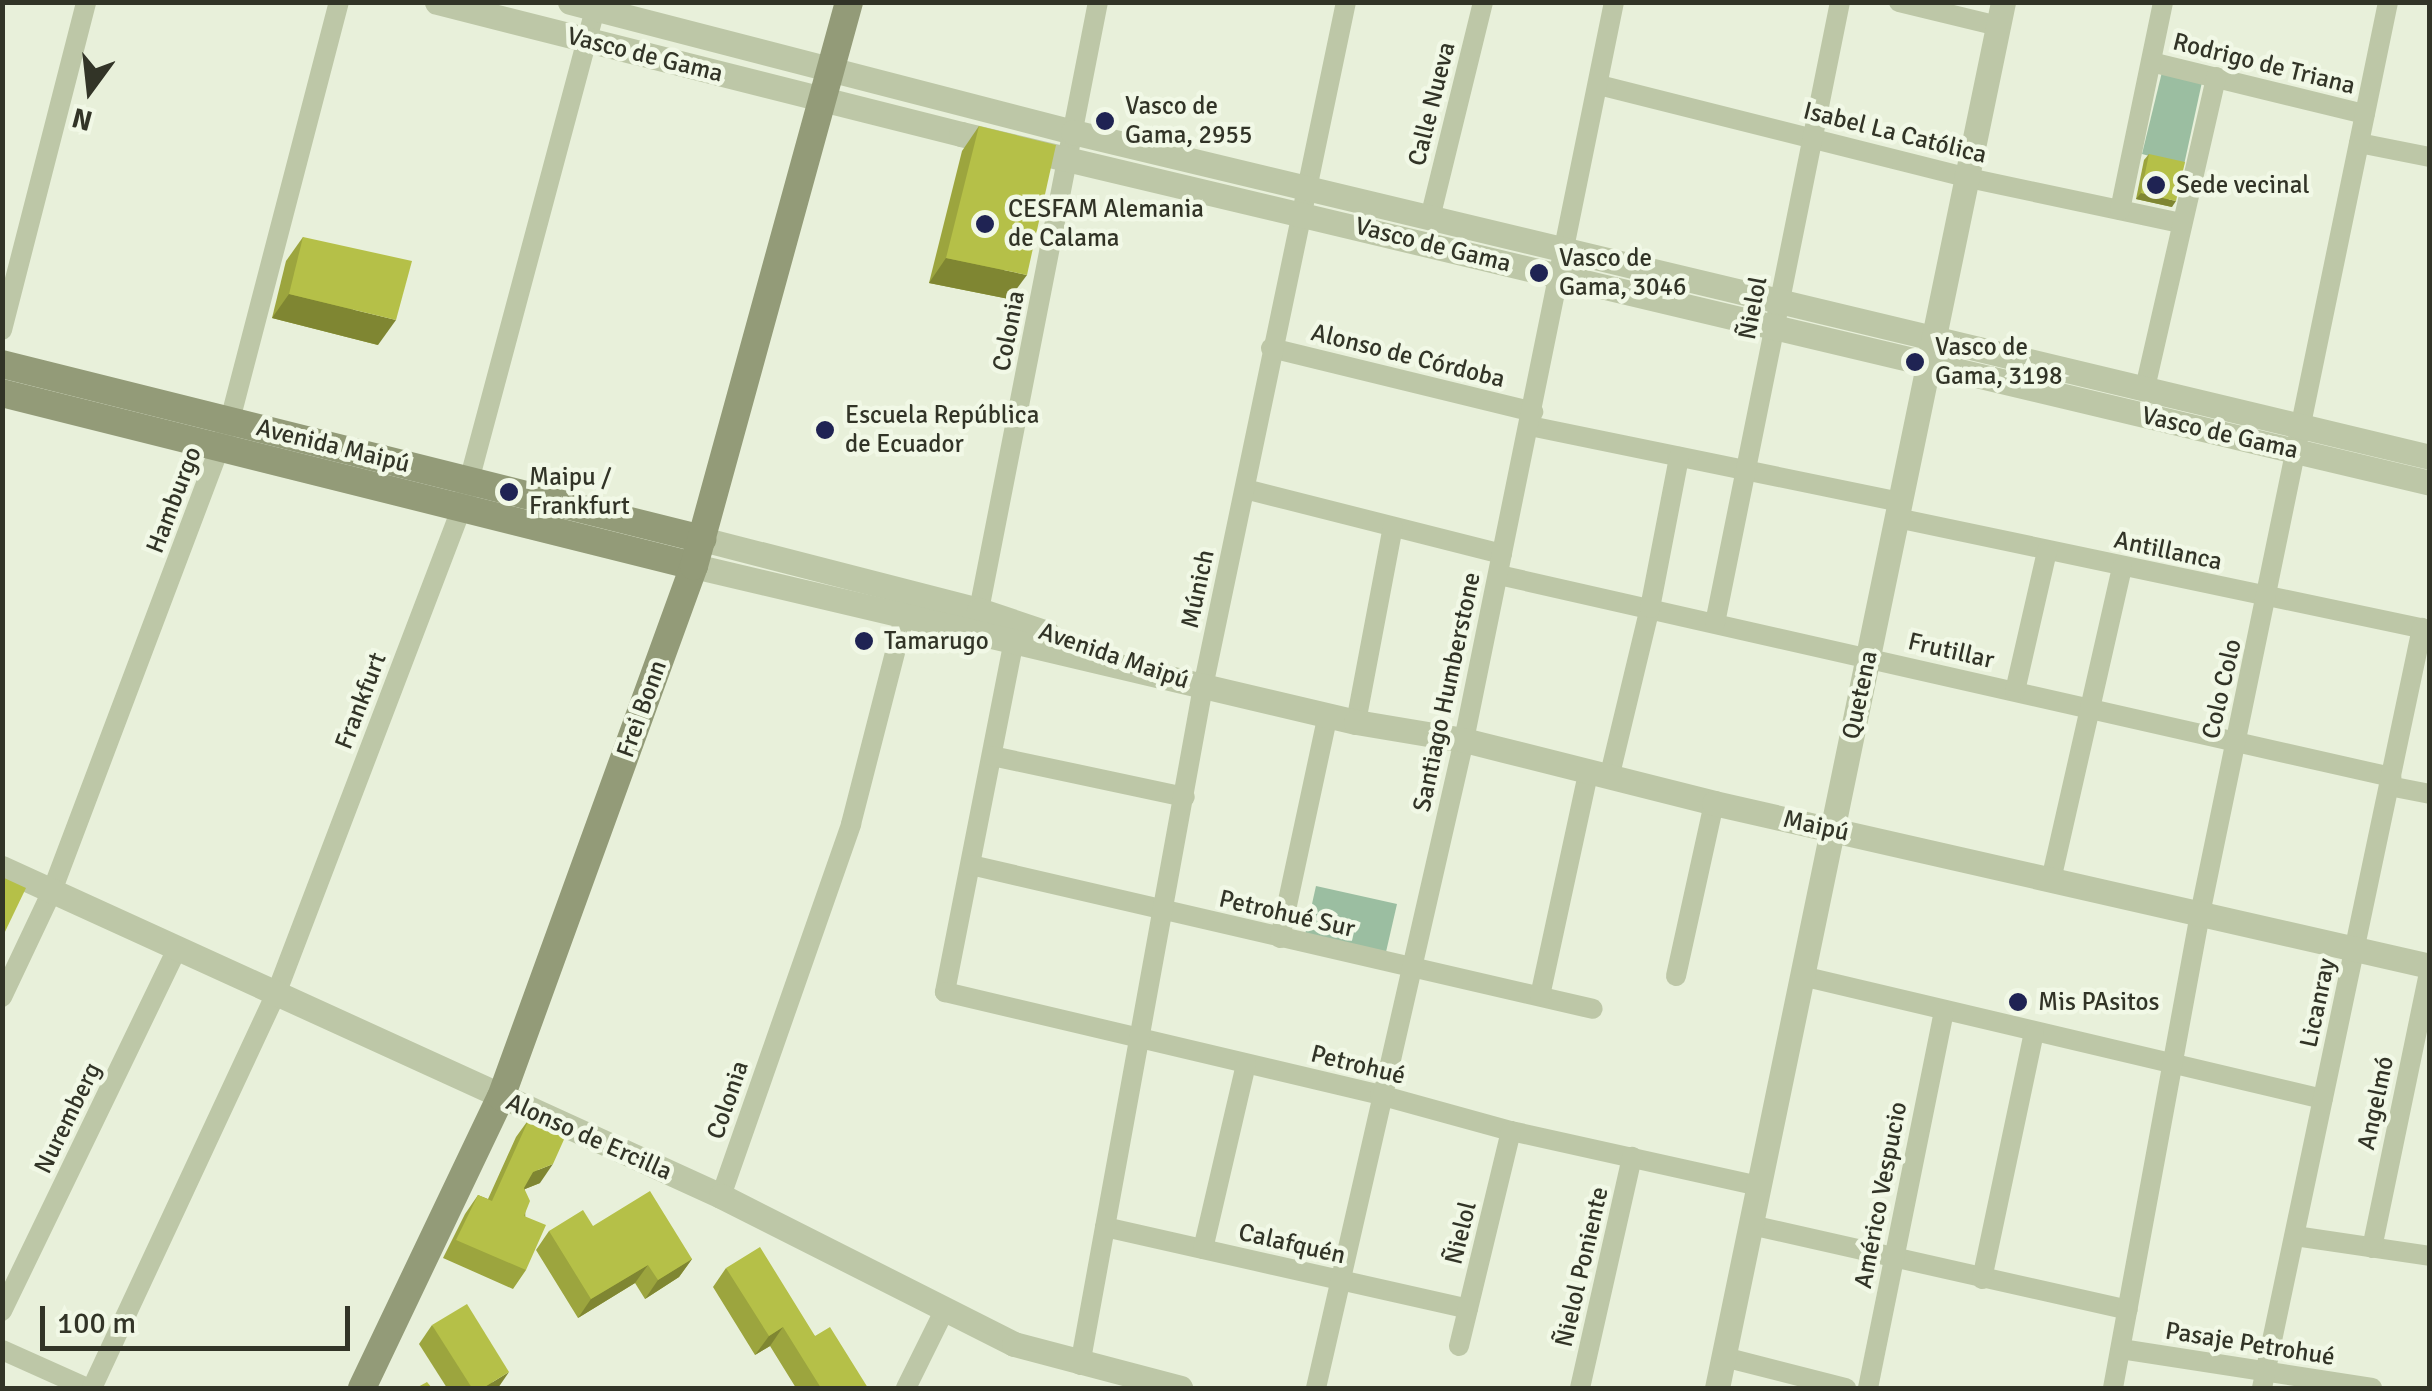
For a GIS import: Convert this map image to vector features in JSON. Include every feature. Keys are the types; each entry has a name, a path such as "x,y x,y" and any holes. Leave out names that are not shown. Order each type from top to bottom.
{"main road":[{"name":"Frei Bonn","path":"362,1388 501,1098 698,553 850,2"},
{"name":"Avenida Maipú","path":"2,364 225,433 698,553"},
{"name":"Avenida Maipú","path":"2,393 225,433"}],"street":[{"path":"2,330 86,2"},
{"name":"Hamburgo","path":"2,997 52,891 225,433 338,2"},
{"name":"Vasco de Gama","path":"437,2 586,41 828,85 1303,200 1558,275 1934,336 2145,388 2430,483"},
{"name":"Colonia","path":"980,610 1098,2"},
{"name":"Múnich","path":"1080,1365 1203,687 1346,2"},
{"name":"Calle Nueva","path":"1430,218 1483,2"},
{"name":"Santiago Humberstone","path":"1316,1388 1464,740 1614,2"},
{"name":"Ñielol","path":"1715,622 1840,2"},
{"path":"1899,2 2001,14"},
{"path":"2120,210 2163,2"},
{"name":"Colo Colo","path":"2113,1388 2200,914 2388,2"},
{"name":"Vasco de Gama","path":"588,4 828,85"},
{"name":"Frankfurt","path":"89,1388 276,994 466,494 586,41 588,4"},
{"name":"Quetena","path":"1717,1388 1964,177 2001,14"},
{"name":"Rodrigo de Triana","path":"2151,62 2365,114"},
{"path":"2145,388 2216,76"},
{"name":"Isabel La Católica","path":"1599,85 1964,177 2181,222"},
{"path":"2359,142 2430,157"},
{"name":"Vasco de Gama","path":"1303,200 1430,218 1565,248 1929,363 2299,439 2430,456"},
{"name":"Alonso de Córdoba","path":"1271,348 1532,419"},
{"name":"Antillanca","path":"1532,419 1899,510 2046,551 2426,629"},
{"path":"1540,996 1600,772 1650,608 1679,456"},
{"name":"Frutillar","path":"1245,489 1393,527 1650,608 2235,742 2430,794"},
{"path":"1356,722 1393,527"},
{"path":"2015,691 2046,551"},
{"name":"Avenida Maipú","path":"698,553 980,610 1203,687"},
{"name":"Avenida Maipú","path":"698,553 904,618 1014,640 1203,687"},
{"path":"2051,880 2122,568"},
{"name":"Colonia","path":"721,1196 851,824 904,618"},
{"name":"Licanray","path":"2264,1380 2390,781 2426,629"},
{"path":"970,866 1014,640"},
{"name":"Maipú","path":"1203,687 1356,722 1464,740 1714,803 2430,967"},
{"path":"1280,938 1328,715"},
{"path":"992,756 1185,797"},
{"path":"1676,976 1714,803"},
{"name":"Petrohué Sur","path":"970,866 1593,1009"},
{"name":"Petrohué","path":"970,866 945,992 1380,1095 1511,1131 1760,1186"},
{"name":"Alonso de Ercilla","path":"2,868 721,1196 1014,1344 1080,1365 1180,1388"},
{"name":"Nuremberg","path":"2,1311 178,947"},
{"name":"Angelmó","path":"2372,1248 2430,967"},
{"path":"1802,976 2323,1099"},
{"name":"Américo Vespucio","path":"1868,1388 1944,1012"},
{"path":"1982,1279 2034,1032"},
{"path":"1204,1250 1246,1064"},
{"name":"Ñielol","path":"1458,1346 1511,1131"},
{"name":"Ñielol Poniente","path":"1580,1388 1632,1157"},
{"path":"1751,1225 2128,1310"},
{"name":"Calafquén","path":"1105,1226 1468,1309"},
{"path":"2294,1236 2430,1256"},
{"path":"906,1388 946,1309"},
{"name":"Pasaje Petrohué","path":"2120,1349 2264,1380 2372,1388"},
{"path":"2,1350 89,1388"},
{"path":"1724,1357 1846,1388"}],"green space":[{"path":"2162,72 2202,82 2184,165 2142,154"},
{"path":"1316,886 1397,904 1386,952 1305,935"}],"building":[{"name":"CESFAM Alemania de Calama","path":"979,126 1056,145 1027,275 946,258"},
{"name":"Sede vecinal","path":"2149,154 2185,162 2176,201 2141,193"},
{"path":"303,237 412,261 396,320 289,294"},
{"path":"2,877 26,888 2,938"},
{"path":"529,1119 566,1135 553,1164 533,1172 524,1188 530,1201 524,1216 546,1225 526,1270 456,1240 478,1195 492,1201"},
{"path":"650,1191 692,1259 658,1280 648,1265 591,1299 549,1231 583,1210 593,1226"},
{"path":"760,1247 815,1336 830,1327 868,1388 821,1388 783,1327 769,1336 726,1268"},
{"path":"467,1304 509,1372 483,1388 472,1388 432,1325"}],"place":[{"name":"Vasco de Gama, 2955","path":"1105,121"},
{"name":"Sede vecinal","path":"2156,185"},
{"name":"CESFAM Alemania de Calama","path":"985,224"},
{"name":"Vasco de Gama, 3046","path":"1539,273"},
{"name":"Vasco de Gama, 3198","path":"1915,362"},
{"name":"Escuela República de Ecuador","path":"825,430"},
{"name":"Maipu / Frankfurt","path":"509,492"},
{"name":"Tamarugo","path":"864,641"},
{"name":"Mis PAsitos","path":"2018,1002"}]}
